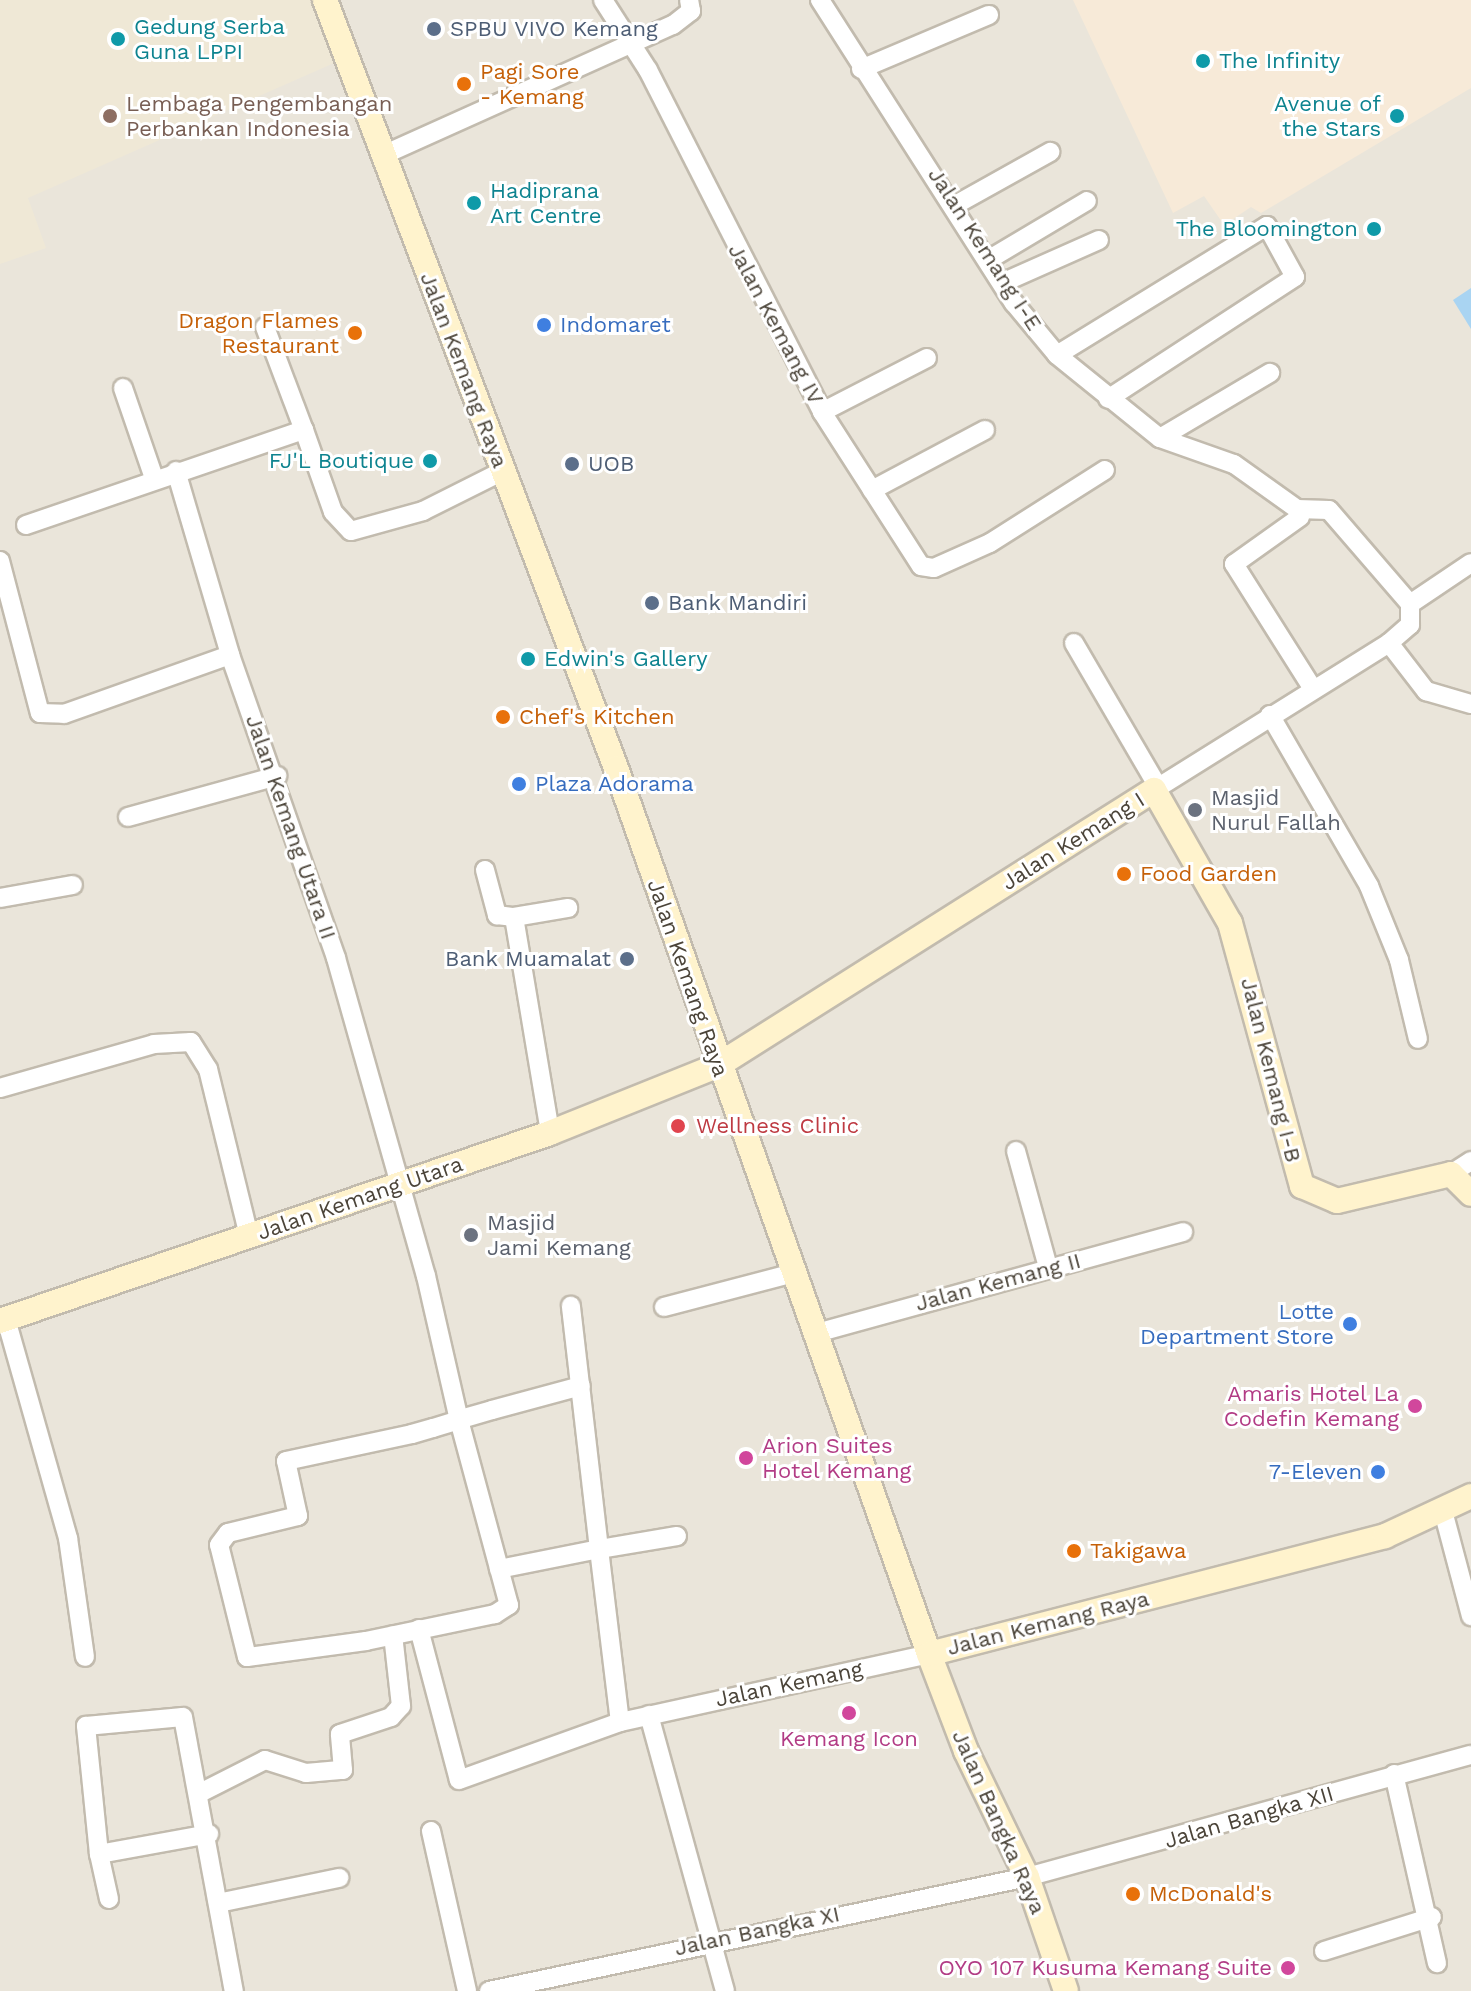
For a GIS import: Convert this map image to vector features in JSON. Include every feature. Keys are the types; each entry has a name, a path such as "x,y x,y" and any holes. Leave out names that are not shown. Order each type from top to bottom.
{"street":[{"name":"Jalan Kemang Raya","path":"325,0 381,156 503,471 929,1654 1385,1536 1471,1496"},
{"name":"Jalan Kemang IV","path":"603,0 629,40 822,412 915,560 934,568 990,543 1105,470"},
{"path":"381,156 629,40 686,18 689,0"},
{"name":"Jalan Kemang I-E","path":"820,0 861,69 957,204 1002,283 1057,355 1160,438 1234,464 1297,509 1329,510 1410,604"},
{"path":"861,69 989,15"},
{"path":"957,204 1050,152"},
{"path":"988,260 1087,201"},
{"path":"1057,355 1267,226 1295,277 1108,399"},
{"path":"1002,283 1099,240"},
{"path":"265,327 333,512 351,531 423,511 503,471"},
{"path":"822,412 927,358"},
{"path":"1160,438 1270,373"},
{"path":"123,388 154,478"},
{"path":"26,525 154,478 304,430"},
{"path":"872,490 985,430"},
{"name":"Jalan Kemang Utara II","path":"176,471 230,655 277,776 401,1184 499,1569 507,1610 419,1629"},
{"path":"1300,517 1234,564 1313,689"},
{"path":"0,561 40,713 64,714 230,655"},
{"path":"1410,604 1471,563"},
{"name":"Jalan Kemang I","path":"717,1066 1270,715 1389,643 1410,625 1410,604"},
{"path":"1074,643 1156,789"},
{"path":"1389,643 1426,691 1471,704"},
{"path":"1270,715 1376,901 1418,1039"},
{"path":"128,817 277,776"},
{"name":"Jalan Kemang I-B","path":"1156,789 1230,923 1302,1186 1337,1201 1461,1168 1471,1194"},
{"path":"485,870 497,915 514,917 568,908"},
{"path":"0,898 73,885"},
{"path":"514,917 550,1133"},
{"path":"0,1088 154,1044 191,1042 208,1069 249,1236"},
{"name":"Jalan Kemang Utara","path":"3,1320 550,1133 717,1066"},
{"path":"1016,1151 1048,1267"},
{"name":"Jalan Kemang II","path":"813,1334 1183,1232"},
{"path":"664,1307 790,1274"},
{"path":"571,1306 620,1722"},
{"path":"3,1320 68,1538 85,1657"},
{"path":"419,1629 247,1657 219,1545 228,1533 298,1516 286,1461 433,1428 581,1386"},
{"path":"1443,1511 1471,1616"},
{"path":"499,1569 677,1536"},
{"name":"Jalan Kemang","path":"419,1629 459,1780 620,1722 929,1654"},
{"path":"200,1793 265,1760 306,1773 343,1770 340,1734 401,1706 393,1635"},
{"name":"Jalan Bangka Raya","path":"929,1654 966,1751 1027,1877 1066,1991"},
{"path":"649,1715 725,1991"},
{"path":"109,1899 99,1854 88,1724 183,1717 209,1834 234,1991"},
{"name":"Jalan Bangka XII","path":"1027,1877 1471,1755"},
{"path":"1394,1774 1432,1917 1437,1963"},
{"path":"431,1831 467,1991"},
{"path":"99,1854 209,1834"},
{"name":"Jalan Bangka XI","path":"489,1991 711,1939 1027,1877"},
{"path":"218,1903 339,1878"},
{"path":"1324,1951 1432,1917"}],"shaded area":[{"path":"0,0 1471,0 1471,1991 0,1991"},
{"name":"Lembaga Pengembangan Perbankan Indonesia","path":"0,0 316,0 341,60 28,198 46,248 0,264"},
{"path":"1073,0 1471,0 1471,88 1261,213 1251,207 1224,225 1204,196 1173,213"}],"water":[{"path":"1471,288 1471,329 1453,300"}],"place":[{"name":"SPBU VIVO Kemang","path":"434,29"},
{"name":"Gedung Serba Guna LPPI","path":"118,39"},
{"name":"The Infinity","path":"1203,61"},
{"name":"Pagi Sore - Kemang","path":"464,84"},
{"name":"Lembaga Pengembangan Perbankan Indonesia","path":"110,116"},
{"name":"Avenue of the Stars","path":"1397,116"},
{"name":"Hadiprana Art Centre","path":"474,203"},
{"name":"The Bloomington","path":"1374,229"},
{"name":"Indomaret","path":"544,325"},
{"name":"Dragon Flames Restaurant","path":"355,333"},
{"name":"FJ'L Boutique","path":"430,461"},
{"name":"UOB","path":"572,464"},
{"name":"Bank Mandiri","path":"652,603"},
{"name":"Edwin's Gallery","path":"528,659"},
{"name":"Chef's Kitchen","path":"503,717"},
{"name":"Plaza Adorama","path":"519,784"},
{"name":"Masjid Nurul Fallah","path":"1195,810"},
{"name":"Food Garden","path":"1124,874"},
{"name":"Bank Muamalat","path":"627,959"},
{"name":"Wellness Clinic","path":"678,1126"},
{"name":"Masjid Jami Kemang","path":"471,1235"},
{"name":"Lotte Department Store","path":"1350,1324"},
{"name":"Amaris Hotel La Codefin Kemang","path":"1415,1406"},
{"name":"Arion Suites Hotel Kemang","path":"746,1458"},
{"name":"7-Eleven","path":"1378,1472"},
{"name":"Takigawa","path":"1074,1551"},
{"name":"Kemang Icon","path":"849,1713"},
{"name":"McDonald's","path":"1133,1894"},
{"name":"OYO 107 Kusuma Kemang Suite","path":"1288,1968"}]}
